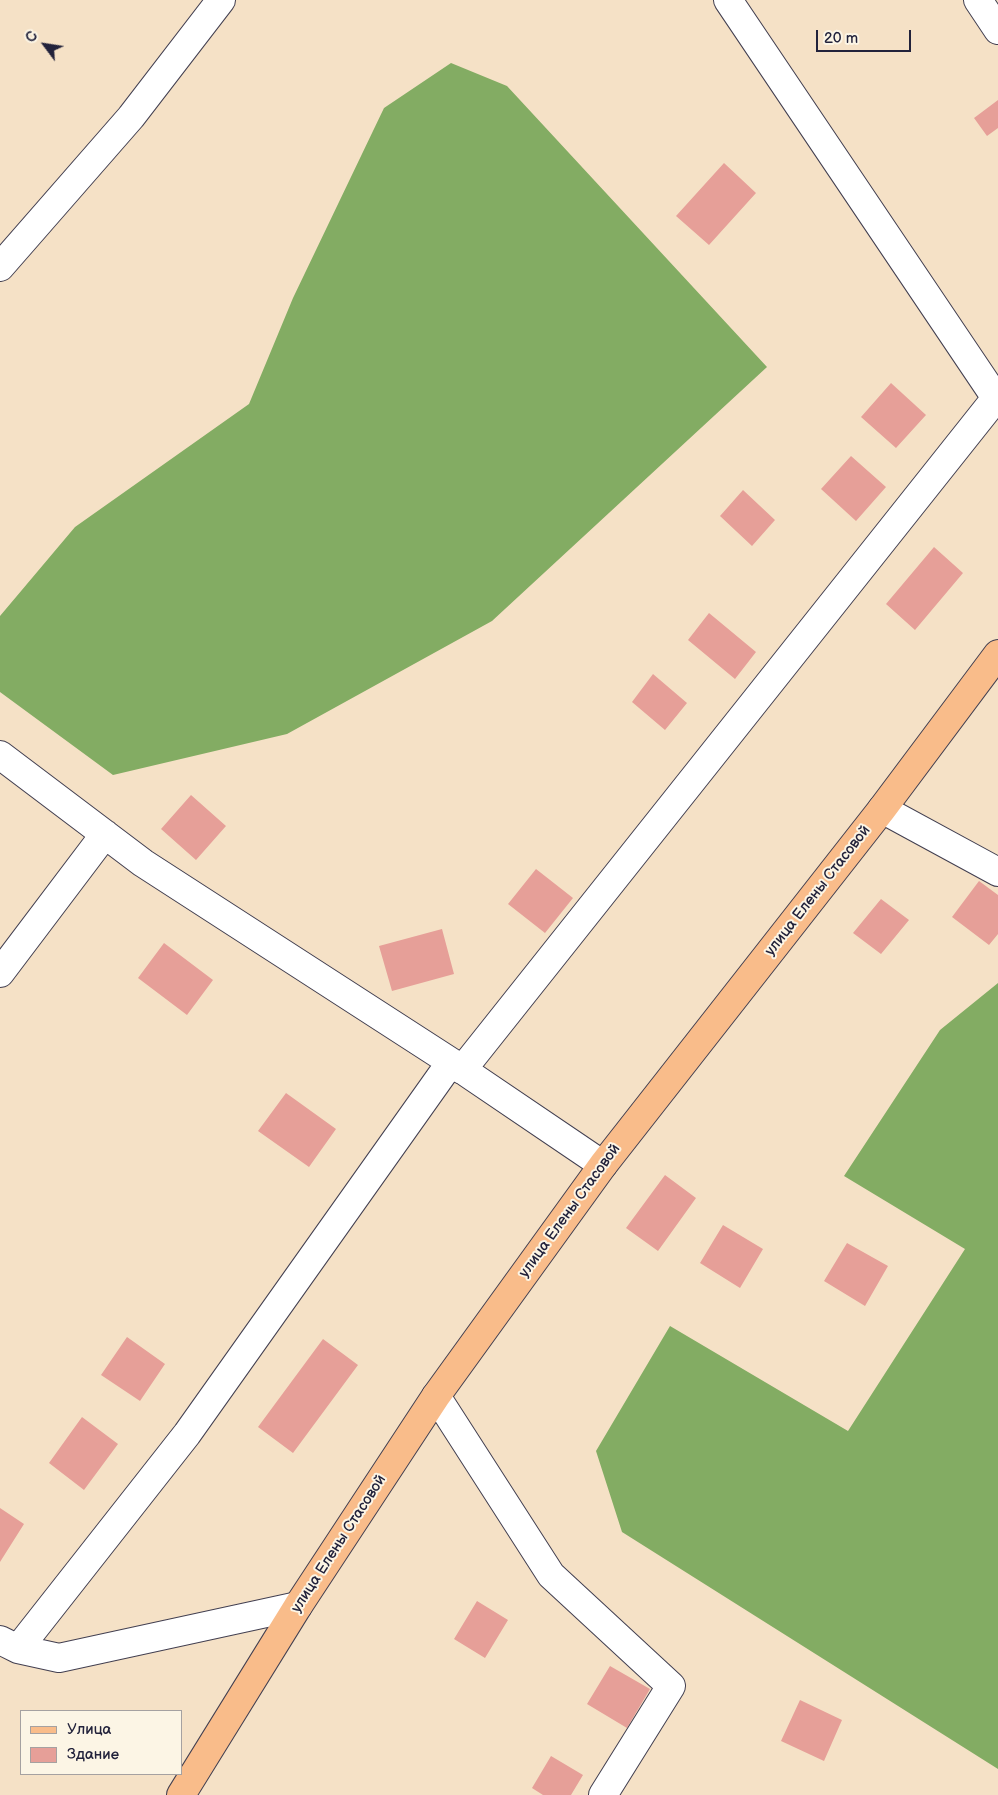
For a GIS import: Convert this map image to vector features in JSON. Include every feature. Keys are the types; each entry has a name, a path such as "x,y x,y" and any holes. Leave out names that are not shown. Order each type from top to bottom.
{"main road":[{"name":"улица Елены Стасовой","path":"181,1795 298,1606 436,1396 603,1165 882,809 998,654"}],"street":[{"path":"0,267 131,117 222,0"},
{"path":"298,1606 59,1658 9,1644 187,1434 457,1066 997,399 728,0"},
{"path":"978,0 998,30"},
{"path":"0,755 143,863 457,1066 603,1165"},
{"path":"882,809 998,872"},
{"path":"0,973 105,834"},
{"path":"436,1396 551,1575 671,1686 603,1795"}],"green space":[{"path":"451,63 507,86 767,367 492,621 287,734 113,775 0,692 0,616 75,527 249,404 293,298 384,108"},
{"path":"998,983 998,1769 622,1532 596,1451 670,1326 848,1431 965,1249 844,1176 940,1030"}],"building":[{"path":"998,100 998,128 987,136 974,118"},
{"path":"724,163 756,193 709,245 676,216"},
{"path":"891,383 926,415 896,448 861,417"},
{"path":"851,456 886,487 856,521 821,489"},
{"path":"743,490 775,520 752,546 720,516"},
{"path":"934,547 963,573 915,630 886,604"},
{"path":"709,613 756,652 735,679 688,640"},
{"path":"653,674 687,703 665,730 632,702"},
{"path":"191,795 226,826 196,860 161,829"},
{"path":"536,869 573,898 545,933 508,904"},
{"path":"979,881 998,895 998,934 989,945 952,917"},
{"path":"881,899 909,920 881,954 853,933"},
{"path":"442,929 454,974 392,991 379,946"},
{"path":"164,943 213,980 187,1015 138,978"},
{"path":"286,1093 336,1129 309,1167 258,1131"},
{"path":"665,1175 696,1198 658,1251 626,1228"},
{"path":"723,1225 763,1249 740,1288 700,1263"},
{"path":"847,1243 888,1266 865,1306 824,1281"},
{"path":"127,1337 165,1364 140,1401 101,1375"},
{"path":"323,1339 358,1365 293,1453 258,1427"},
{"path":"82,1417 118,1444 84,1490 49,1463"},
{"path":"0,1508 24,1524 0,1562"},
{"path":"477,1601 508,1620 485,1658 454,1639"},
{"path":"610,1666 650,1689 627,1728 587,1704"},
{"path":"800,1700 842,1720 824,1761 781,1741"},
{"path":"551,1756 583,1775 571,1795 543,1795 532,1788"}]}
